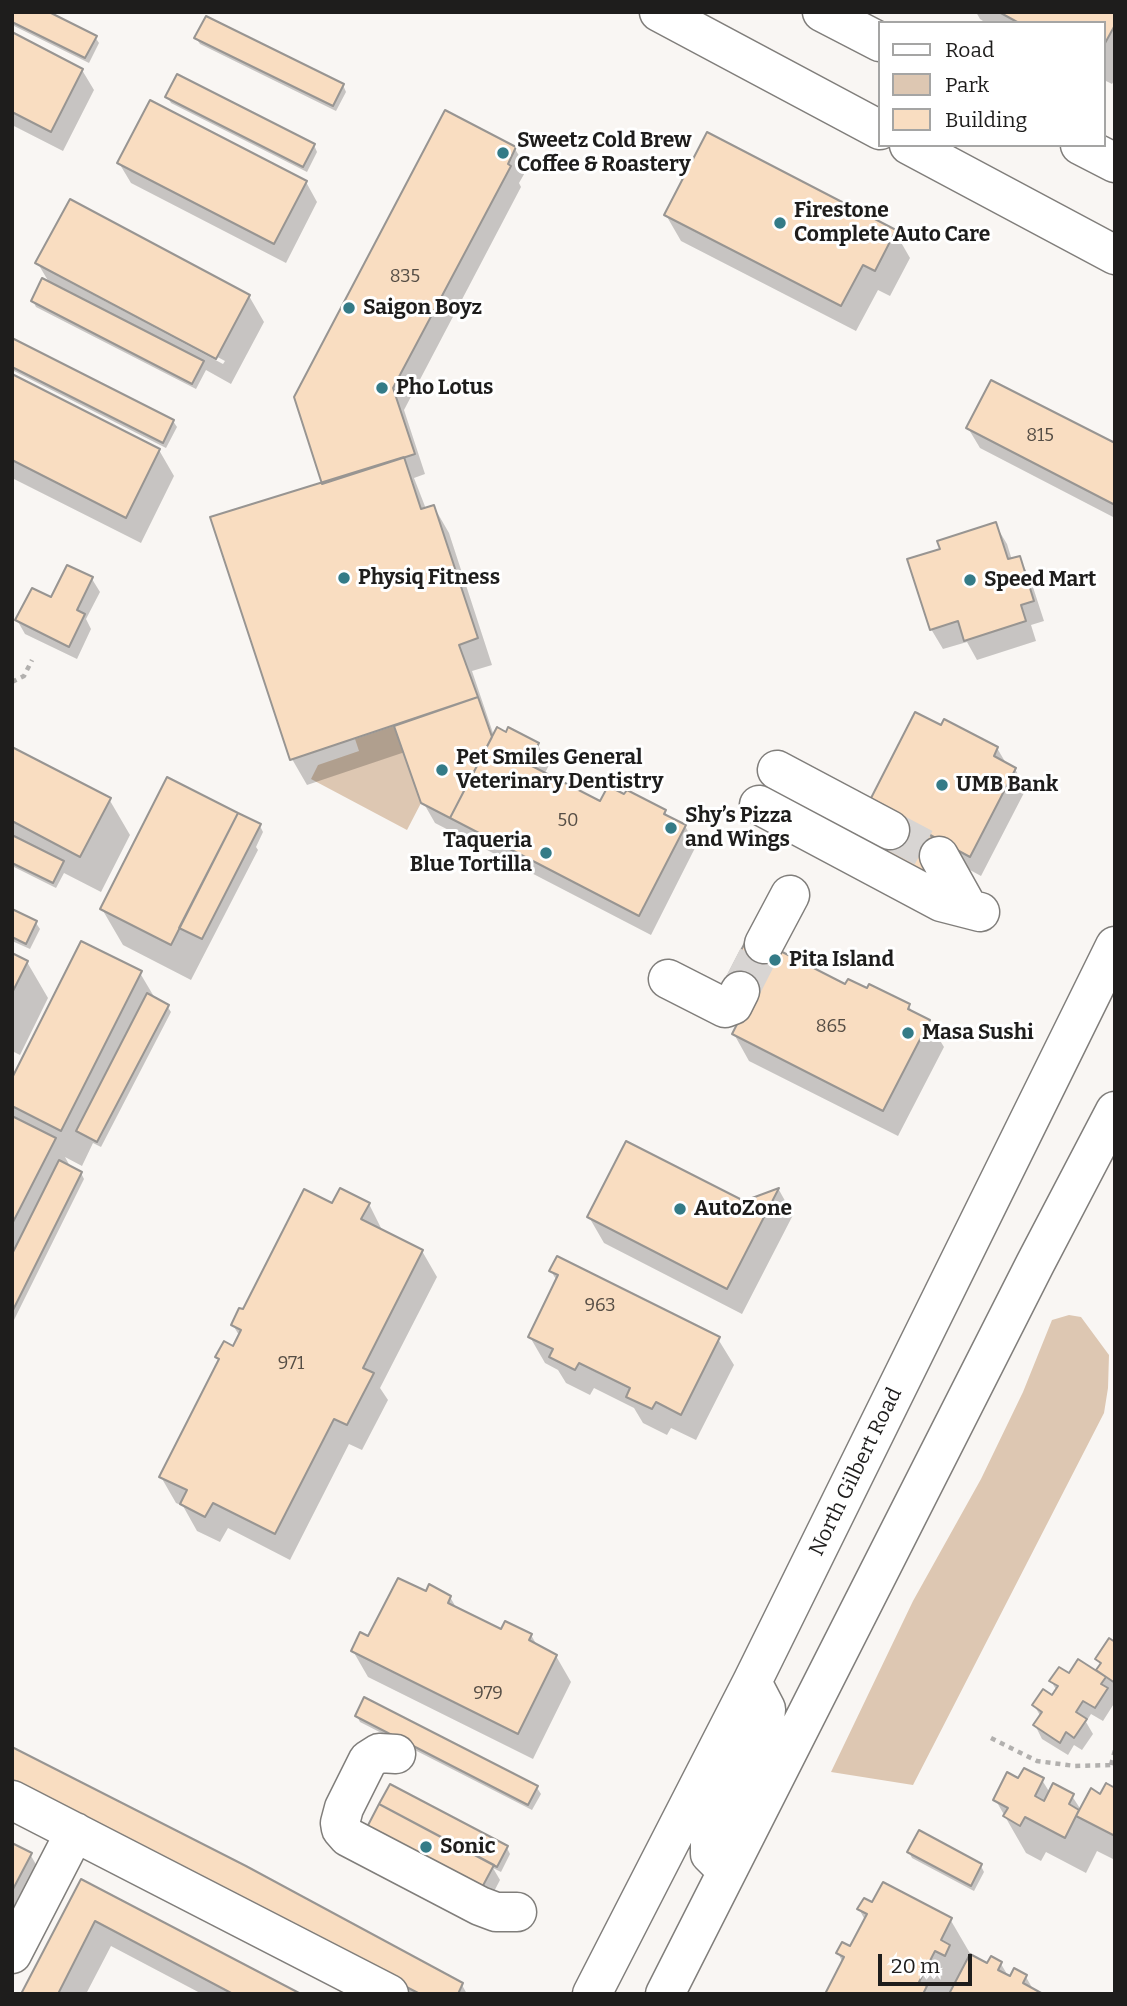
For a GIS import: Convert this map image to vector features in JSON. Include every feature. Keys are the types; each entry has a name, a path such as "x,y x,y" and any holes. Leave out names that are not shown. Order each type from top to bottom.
{"main road":[{"path":"659,12 878,129"},
{"path":"822,12 878,41"},
{"path":"913,147 1115,255"},
{"path":"1084,147 1115,163"},
{"path":"884,840 767,789 941,902 974,910 933,866"},
{"path":"764,944 790,895"},
{"name":"North Gilbert Road","path":"592,1994 752,1682 1115,946"},
{"path":"668,979 725,1008 733,1005 740,991"},
{"path":"665,1994 1115,1111"},
{"path":"727,1871 710,1854 710,1841 717,1820 764,1731 766,1709 752,1682"},
{"path":"396,1754 379,1753 368,1760 344,1808 341,1829 348,1837 480,1906 496,1912 517,1912"},
{"path":"12,1801 389,1994"},
{"path":"12,1954 75,1832"}],"path":[{"path":"12,682 24,676 32,660"},
{"path":"991,1738 1037,1761 1075,1766 1113,1765 1115,1750"}],"green space":[{"path":"394,726 421,803 407,830 311,779 318,765 359,751 355,739"},
{"path":"1069,1315 1081,1317 1109,1355 1104,1413 913,1785 831,1772 913,1601 981,1479 1023,1392 1052,1320"}],"building":[{"path":"12,12 49,12 97,36 85,58 12,22"},
{"path":"999,12 1115,12 1115,25 1106,41 1106,21 1015,21"},
{"path":"206,16 344,84 333,106 194,38"},
{"path":"12,32 83,69 51,132 12,112"},
{"path":"177,74 315,144 303,167 165,97"},
{"path":"150,100 307,181 274,244 117,163"},
{"path":"445,110 516,147 508,164 511,166 393,388 415,454 322,484 294,397"},
{"name":"Firestone Complete Auto Care","path":"707,132 896,230 875,271 863,265 841,306 664,215"},
{"path":"70,199 250,295 216,359 35,263"},
{"path":"42,278 204,361 192,384 31,301"},
{"path":"12,338 174,420 163,443 12,367"},
{"path":"12,374 160,449 126,518 12,460"},
{"path":"991,380 1115,443 1115,505 966,428"},
{"name":"Physiq Fitness","path":"404,457 421,509 434,505 478,638 459,645 478,697 290,760 210,517"},
{"name":"Speed Mart","path":"996,522 1008,559 1020,556 1034,601 1021,605 1026,621 964,641 958,621 930,630 907,559 940,549 937,541"},
{"path":"67,565 93,577 77,610 85,614 69,647 15,620 32,588 51,597"},
{"name":"Pet Smiles General Veterinary Dentistry","path":"478,697 492,737 450,818 421,803 394,726"},
{"name":"UMB Bank","path":"915,712 941,725 944,719 998,747 994,756 1016,768 970,857 869,802"},
{"path":"497,727 506,732 508,727 539,743 528,764 600,801 608,786 624,794 627,790 666,810 664,814 686,825 639,916 450,818"},
{"path":"12,747 111,798 80,857 12,821"},
{"path":"167,777 238,813 171,945 100,909"},
{"path":"238,813 261,824 202,939 179,928"},
{"path":"897,817 945,843 922,887 873,861"},
{"path":"12,835 64,861 53,883 12,863"},
{"path":"12,909 37,921 26,944 12,937"},
{"path":"749,935 845,984 848,979 867,988 869,984 910,1004 908,1009 930,1020 883,1111 732,1034 751,997 724,983"},
{"path":"81,941 142,971 61,1131 12,1106 12,1078"},
{"path":"12,953 28,961 12,993"},
{"path":"147,993 169,1005 97,1142 76,1131"},
{"path":"12,1116 56,1138 12,1224"},
{"name":"AutoZone","path":"626,1141 744,1201 779,1188 727,1289 587,1217"},
{"path":"59,1160 82,1172 12,1312 12,1254"},
{"path":"340,1188 370,1203 361,1219 423,1250 363,1368 374,1373 347,1425 334,1419 275,1534 213,1503 205,1517 180,1504 187,1490 159,1477 219,1359 215,1357 224,1341 233,1346 241,1330 231,1325 239,1308 243,1309 304,1189 332,1203"},
{"path":"557,1256 720,1337 681,1415 656,1402 652,1409 626,1397 630,1388 579,1363 575,1370 549,1357 553,1349 528,1337 558,1275 549,1271"},
{"path":"398,1578 426,1591 429,1584 451,1596 448,1603 501,1629 505,1621 532,1634 529,1640 557,1655 518,1734 351,1651 360,1632 368,1636"},
{"path":"1109,1638 1115,1642 1115,1683 1096,1670 1101,1663 1095,1659"},
{"path":"1078,1659 1106,1677 1101,1684 1108,1688 1095,1708 1083,1701 1076,1712 1087,1719 1074,1738 1066,1732 1060,1743 1033,1725 1042,1712 1032,1705 1043,1689 1052,1695 1058,1686 1049,1681 1059,1667 1069,1673"},
{"path":"364,1697 538,1786 528,1805 355,1716"},
{"path":"12,1747 246,1866 463,1983 458,1994 420,1994 12,1781"},
{"path":"1024,1768 1044,1778 1035,1796 1044,1801 1053,1783 1074,1794 1069,1804 1079,1810 1065,1838 1025,1817 1020,1826 1003,1816 1008,1808 993,1800 1007,1772 1018,1778"},
{"path":"1106,1783 1115,1788 1115,1836 1076,1816 1091,1788 1100,1794"},
{"path":"390,1784 508,1846 497,1867 379,1804"},
{"name":"Sonic","path":"379,1804 494,1865 479,1893 364,1833"},
{"path":"919,1830 982,1864 971,1886 907,1852"},
{"path":"12,1843 32,1853 12,1891"},
{"path":"81,1879 301,1994 233,1994 95,1921 58,1994 21,1994"},
{"path":"883,1882 952,1918 941,1940 950,1945 945,1956 935,1951 919,1982 927,1986 923,1994 825,1994 844,1957 836,1953 842,1942 850,1946 867,1914 857,1909 864,1898 872,1902"},
{"path":"970,1954 987,1963 991,1956 1002,1962 998,1970 1010,1976 1014,1968 1027,1975 1023,1983 1043,1994 949,1994"}],"tunnel":[{"path":"890,830 939,856"},
{"path":"740,991 764,944"}],"place":[{"name":"Sweetz Cold Brew Coffee & Roastery","path":"503,153"},
{"name":"Firestone Complete Auto Care","path":"780,223"},
{"name":"Saigon Boyz","path":"349,308"},
{"name":"Pho Lotus","path":"382,388"},
{"name":"Physiq Fitness","path":"344,578"},
{"name":"Speed Mart","path":"970,580"},
{"name":"Pet Smiles General Veterinary Dentistry","path":"442,770"},
{"name":"UMB Bank","path":"942,785"},
{"name":"Shy’s Pizza and Wings","path":"671,828"},
{"name":"Taqueria Blue Tortilla","path":"546,853"},
{"name":"Pita Island","path":"775,960"},
{"name":"Masa Sushi","path":"908,1033"},
{"name":"AutoZone","path":"680,1209"},
{"name":"Sonic","path":"426,1847"}]}
